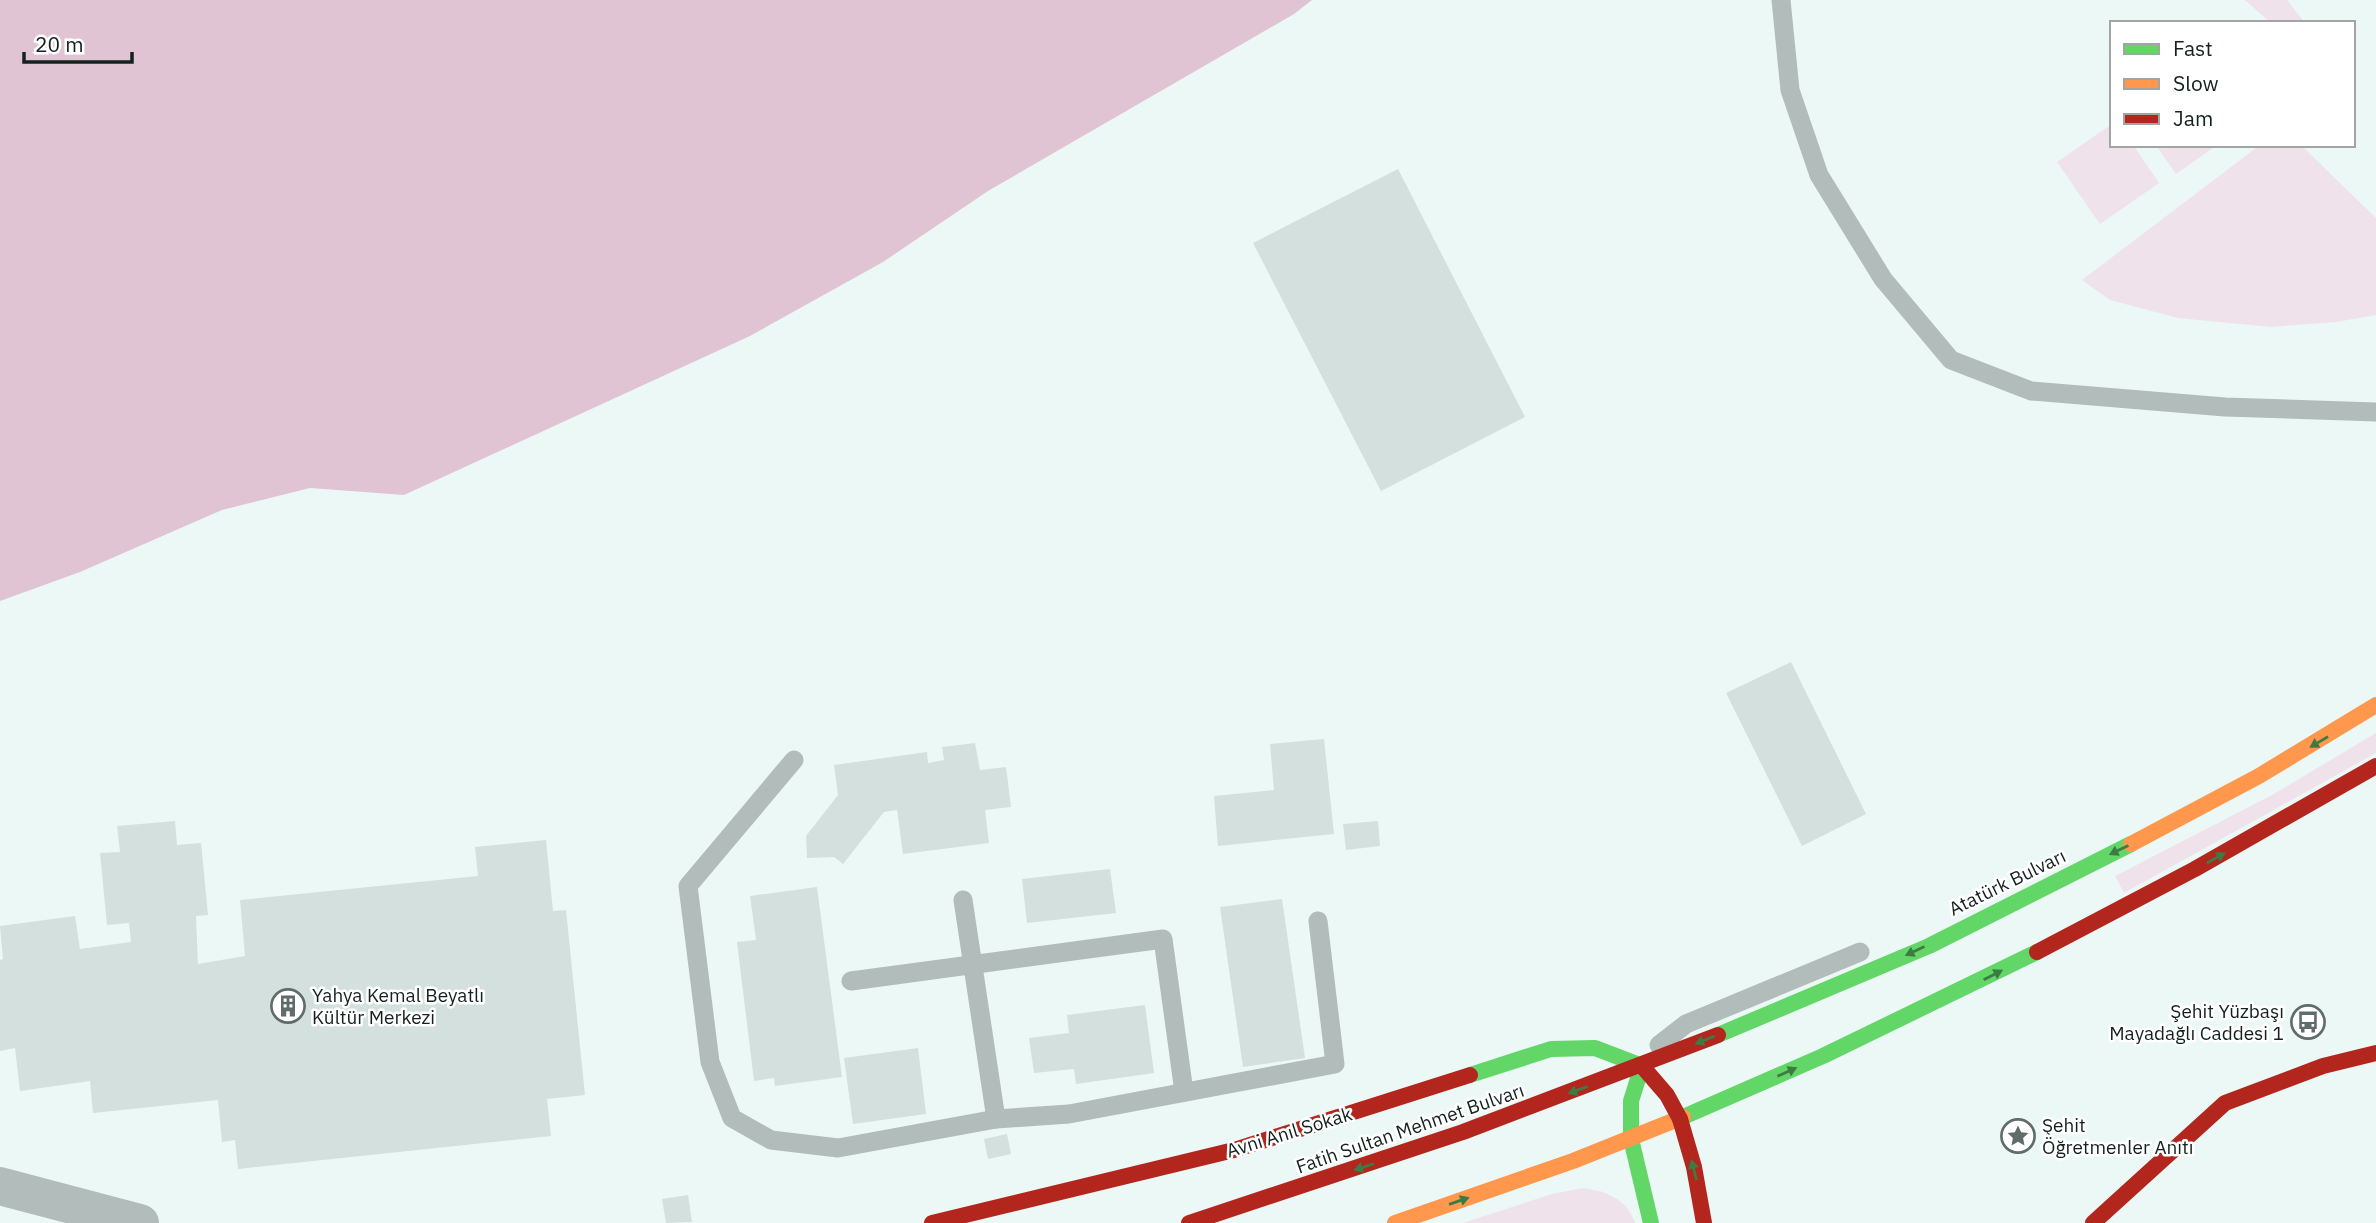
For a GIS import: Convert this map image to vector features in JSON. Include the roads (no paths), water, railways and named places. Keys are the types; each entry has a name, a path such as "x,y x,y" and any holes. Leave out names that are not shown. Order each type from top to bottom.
{"main road":[{"name":"Atatürk Bulvarı","path":"1642,1066 1912,953 2268,773 2376,705"},
{"path":"1395,1223 1680,1119 1993,976 2253,838 2376,766"},
{"name":"Avni Anıl Sokak","path":"932,1223 1234,1150 1551,1049 1595,1048 1642,1066"},
{"path":"2093,1223 2225,1103 2323,1066 2376,1053"},
{"path":"1651,1223 1631,1139 1629,1113 1632,1087 1642,1066 1661,1087 1680,1119 1694,1167 1704,1223"},
{"name":"Fatih Sultan Mehmet Bulvarı","path":"1189,1223 1474,1130 1642,1066"}],"street":[{"path":"0,1186 139,1223"}],"lane":[{"path":"1781,0 1790,90 1818,175 1883,279 1951,360 2031,391 2225,407 2376,412"},
{"path":"794,760 688,886 710,1062 732,1118 771,1140 838,1148 996,1119 1069,1114 1335,1064 1318,921"},
{"path":"963,900 996,1119"},
{"path":"851,981 1163,939 1184,1092"},
{"path":"1642,1066 1658,1045 1686,1024 1860,952"}],"place":[{"name":"Yahya Kemal Beyatlı Kültür Merkezi","path":"288,1006"},
{"name":"Şehit Yüzbaşı Mayadağlı Caddesi 1","path":"2308,1022"},
{"name":"Şehit Öğretmenler Anıtı","path":"2018,1136"}]}
